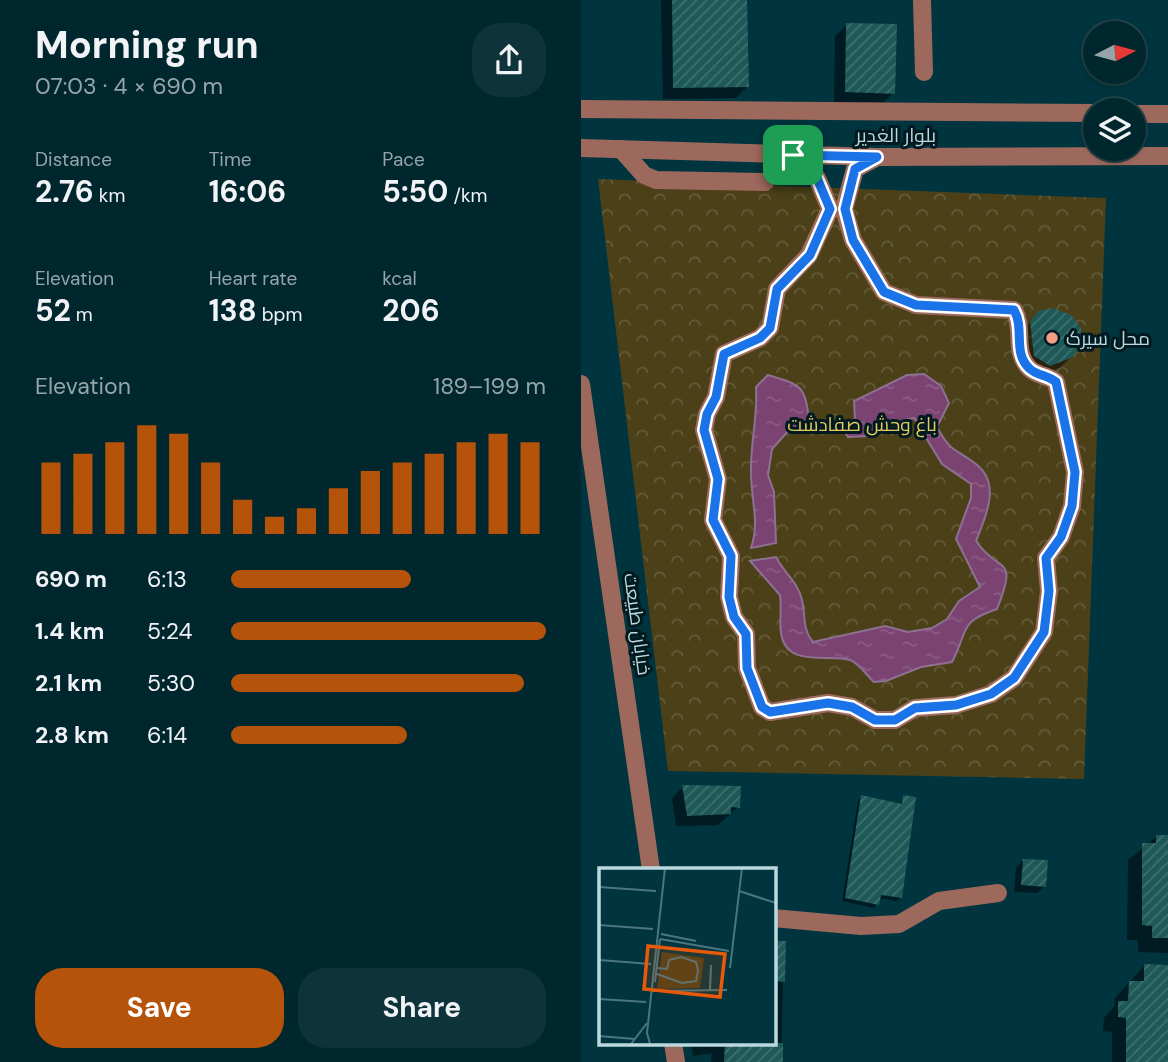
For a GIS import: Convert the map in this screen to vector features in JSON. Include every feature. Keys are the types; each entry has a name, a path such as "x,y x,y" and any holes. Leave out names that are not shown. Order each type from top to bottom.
{"street":[{"path":"922,0 924,72"},
{"name":"بلوار الغدیر","path":"581,108 1083,113"},
{"path":"1146,114 1168,114"},
{"name":"بلوار الغدیر","path":"581,148 877,157 1168,156"},
{"path":"621,149 644,175 656,180 765,182"},
{"path":"793,155 817,178 830,209 810,255 777,289 770,328 760,338 724,354 716,397 707,414 704,430 718,479 713,520 731,556 729,597 734,617 746,634 747,668 762,707 770,712 828,703 852,707 875,720 895,720 915,708 956,705 991,694 1014,678 1044,632 1049,591 1046,558 1061,537 1072,506 1075,472 1056,382 1028,367 1020,352 1021,321 1014,310 916,305 884,292 853,240 845,209 855,169 877,157"},
{"name":"خیابان طبیعت","path":"581,384 651,868"},
{"path":"775,918 861,926 899,924 939,901 998,893"},
{"path":"673,1044 676,1062"}],"green space":[{"name":"باغ وحش صفادشت","path":"598,179 1106,198 1084,779 668,771"}],"water":[{"path":"924,374 941,386 949,403 937,427 946,442 976,464 988,481 989,501 976,541 1003,567 1006,580 997,609 970,623 952,662 921,667 886,681 874,682 850,660 800,656 791,651 781,633 780,595 750,561 776,557 800,594 806,627 813,642 885,626 908,632 932,628 947,619 959,601 980,587 956,539 971,498 971,484 942,464 914,418 888,424 869,436 848,437 841,426 855,419 854,401 907,375"},
{"path":"768,375 788,381 799,388 806,400 809,420 789,430 772,449 768,475 774,492 776,543 751,548 755,529 751,462 756,387"}],"building":[{"path":"672,0 747,0 749,87 673,88"},
{"path":"846,23 897,24 895,94 845,92"},
{"name":"محل سیرک","path":"1052,308 1071,315 1081,328 1081,344 1073,357 1050,366 1034,356 1030,322 1038,311"},
{"path":"682,785 741,786 740,808 731,807 731,814 687,816"},
{"path":"861,795 902,804 903,795 916,797 902,898 881,895 879,905 845,898"},
{"path":"1156,835 1168,835 1168,938 1152,938 1152,926 1142,925 1142,843 1156,843"},
{"path":"1023,859 1048,860 1046,887 1021,885"},
{"path":"775,941 786,941 785,982 775,981"},
{"path":"1144,964 1168,965 1168,1062 1126,1062 1126,1018 1118,1017 1118,1001 1128,1001 1129,981 1144,981"},
{"path":"783,1043 783,1062 724,1062 725,1044"}],"place":[{"name":"محل سیرک","path":"1052,338"}],"route":[{"path":"793,155 877,157 855,169 845,209 853,240 884,292 916,305 1014,310 1021,321 1020,352 1028,367 1038,374 1050,376 1056,382 1075,472 1072,506 1061,537 1046,558 1049,591 1044,632 1014,678 991,694 956,705 915,708 895,720 875,720 852,707 828,703 770,712 762,707 756,698 747,668 746,634 734,617 729,597 731,556 713,520 713,500 718,479 704,430 707,414 716,397 724,354 760,338 770,328 777,289 810,255 830,209 826,192 817,178 806,164 793,155"}]}
